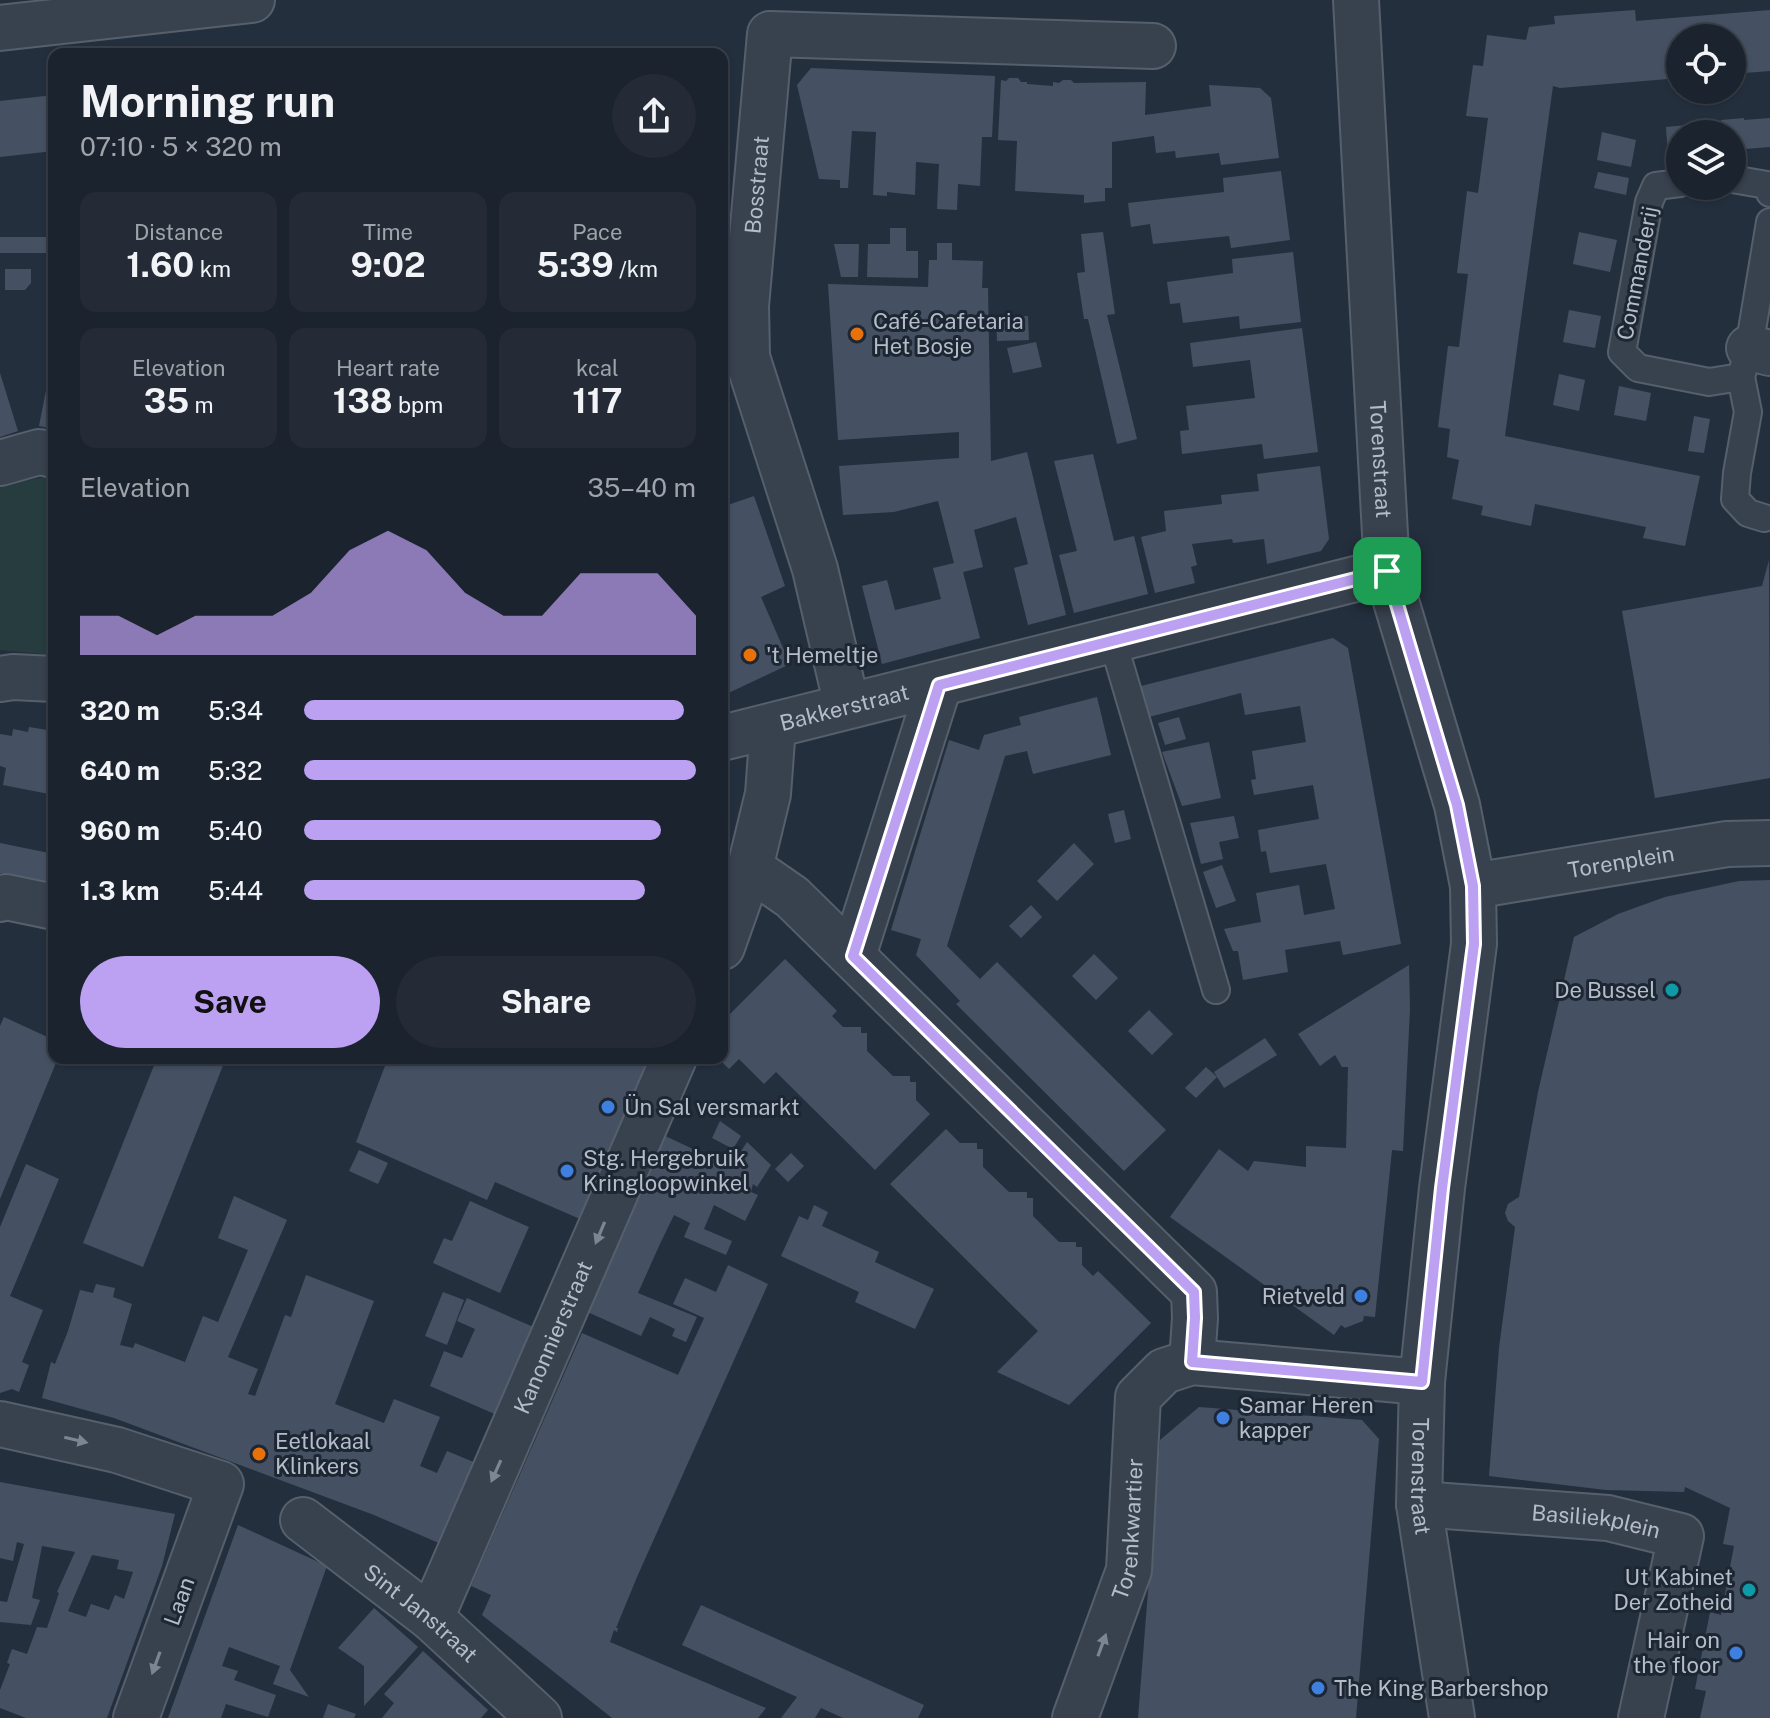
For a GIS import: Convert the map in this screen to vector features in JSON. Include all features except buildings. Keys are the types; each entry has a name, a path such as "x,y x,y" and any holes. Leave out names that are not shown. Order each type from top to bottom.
{"street":[{"path":"0,28 252,0"},
{"name":"Torenstraat","path":"1356,0 1387,571 1457,805 1473,886 1474,944 1442,1188 1422,1382 1419,1504 1452,1718"},
{"name":"Bosstraat","path":"847,706 815,569 747,357 746,306 765,17 1153,46"},
{"path":"0,463 39,452 48,454"},
{"name":"Bakkerstraat","path":"728,737 1387,571"},
{"path":"0,679 48,679"},
{"path":"853,956 939,685"},
{"path":"728,930 750,868 768,794 773,726"},
{"name":"Torenplein","path":"1473,886 1727,844 1770,843"},
{"path":"750,868 792,897 1194,1292 1192,1362 1422,1382"},
{"path":"0,899 6,897 48,906"},
{"name":"Kanonnierstraat","path":"431,1618 671,1064"},
{"name":"Torenkwartier","path":"1075,1718 1129,1570 1138,1397 1164,1371 1192,1362"},
{"name":"Laan","path":"0,1424 117,1450 221,1484 136,1718"},
{"name":"Basiliekplein","path":"1419,1504 1608,1518 1681,1536 1641,1718"},
{"name":"Sint Janstraat","path":"303,1520 431,1618 534,1716"}],"lane":[{"path":"1746,181 1767,185 1770,193"},
{"name":"Commanderij","path":"1666,185 1656,186 1649,202 1622,352 1638,368 1709,382 1753,359"},
{"path":"1764,518 1748,513 1735,499 1770,222"},
{"path":"1113,642 1216,990"}],"green space":[{"path":"48,477 48,654 0,650 0,484"}],"place":[{"name":"Café-Cafetaria Het Bosje","path":"857,334"},
{"name":"'t Hemeltje","path":"750,655"},
{"name":"De Bussel","path":"1672,990"},
{"name":"Ün Sal versmarkt","path":"608,1107"},
{"name":"Stg. Hergebruik Kringloopwinkel","path":"567,1171"},
{"name":"Rietveld","path":"1361,1296"},
{"name":"Samar Heren kapper","path":"1223,1418"},
{"name":"Eetlokaal Klinkers","path":"259,1454"},
{"name":"Ut Kabinet Der Zotheid","path":"1749,1590"},
{"name":"Hair on the floor","path":"1736,1653"},
{"name":"The King Barbershop","path":"1318,1688"}],"route":[{"path":"1387,571 1457,805 1466,838 1473,886 1474,944 1442,1188 1422,1382 1192,1362 1194,1292 853,956 939,685 1387,571"}]}
